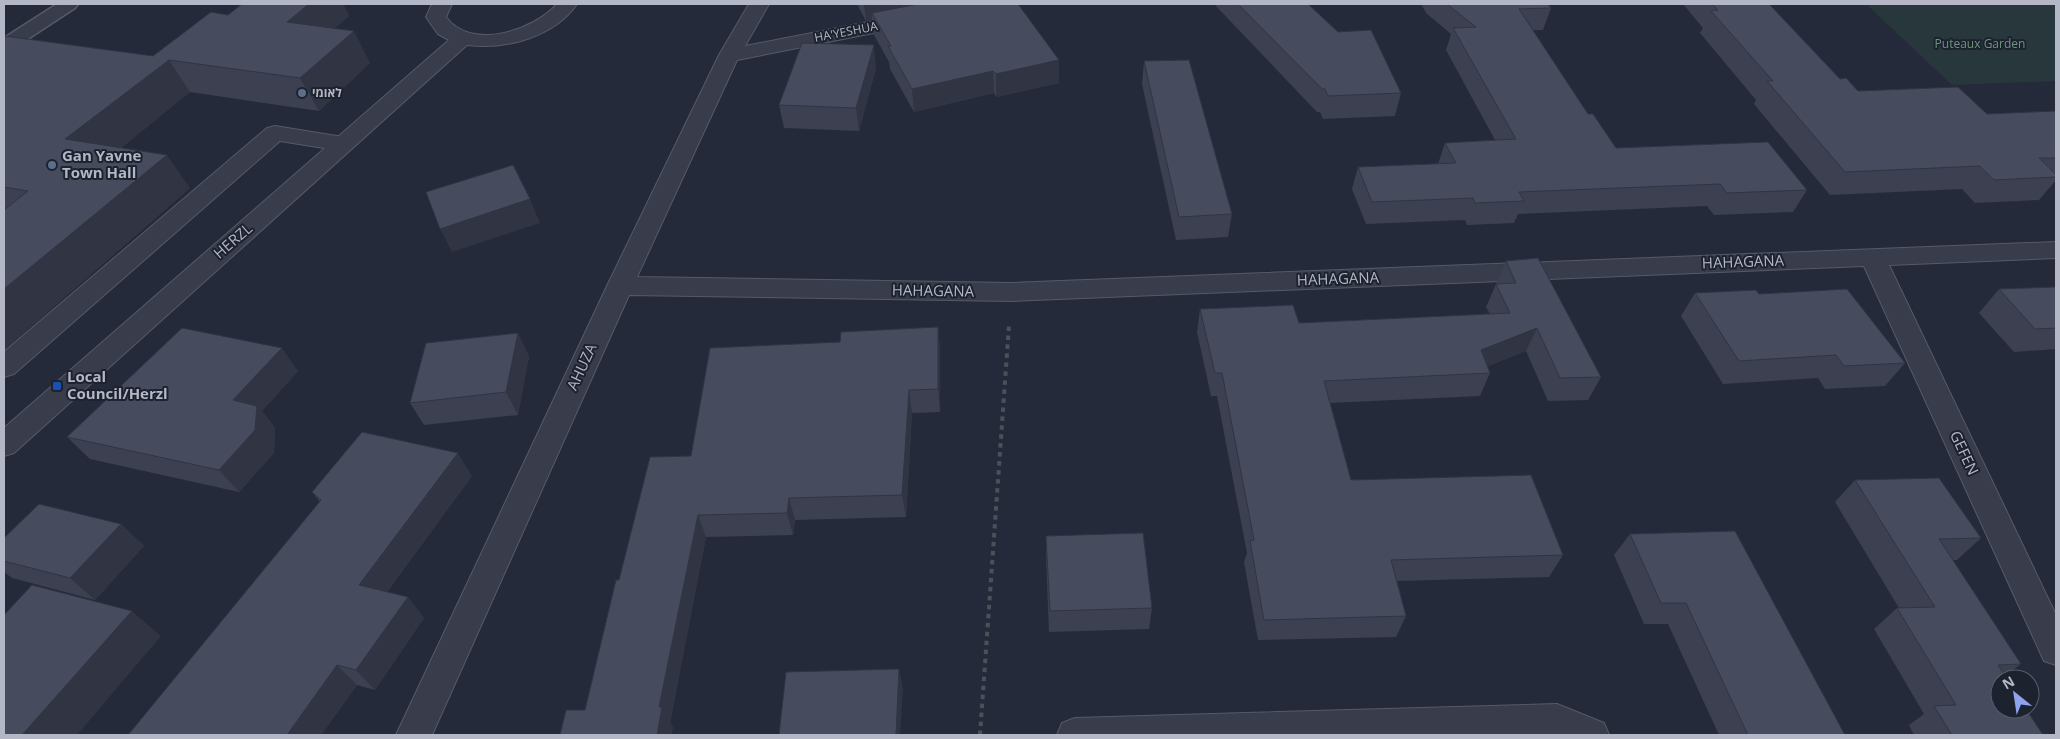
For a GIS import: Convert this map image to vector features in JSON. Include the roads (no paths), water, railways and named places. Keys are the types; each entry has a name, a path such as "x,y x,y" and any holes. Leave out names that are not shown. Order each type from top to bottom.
{"street":[{"path":"442,4 436,17 440,26 449,33 463,38 485,40 530,32 550,22 568,4"},
{"name":"AHUZA","path":"414,735 620,286 729,56 760,4"},
{"name":"HA'YESHUA","path":"729,56 924,17"},
{"name":"HERZL","path":"4,444 463,38"},
{"path":"4,367 275,133 343,144"},
{"name":"HAHAGANA","path":"620,286 1012,292 2056,250"},
{"name":"GEFEN","path":"1872,256 2056,650"},
{"path":"1076,735 1557,721 1591,735"}],"lane":[{"path":"4,46 70,4"}],"place":[{"name":"לאומי","path":"302,93"},
{"name":"Gan Yavne Town Hall","path":"52,165"},
{"name":"Local Council/Herzl","path":"57,386"}],"park label":[{"name":"Puteaux Garden","path":"1980,44"}]}
